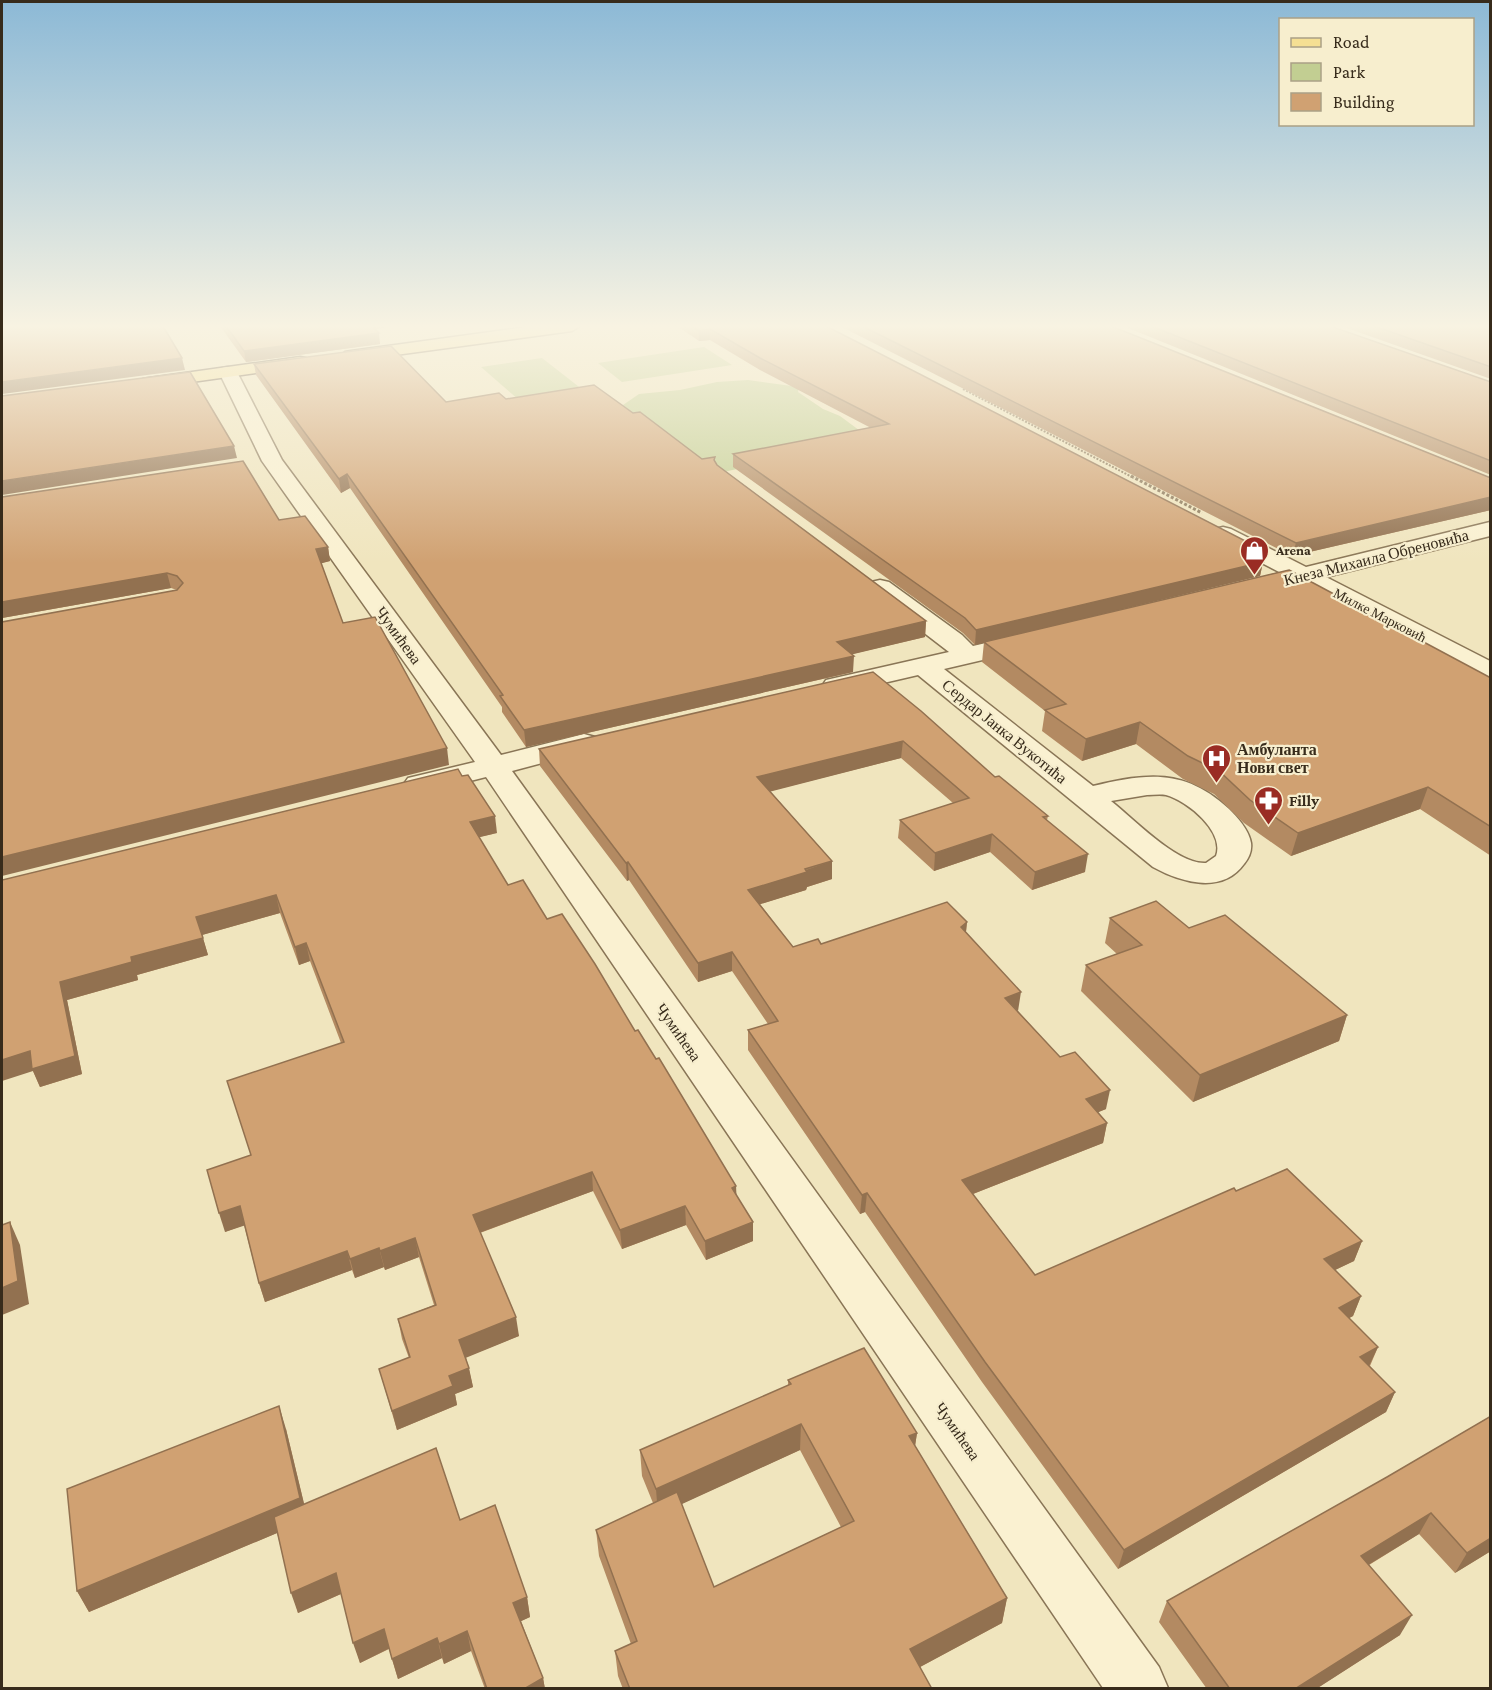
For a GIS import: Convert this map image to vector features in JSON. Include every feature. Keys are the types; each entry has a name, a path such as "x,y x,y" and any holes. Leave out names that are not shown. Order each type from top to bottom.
{"street":[{"name":"Чумићева","path":"240,405 260,463 494,767 1138,1689"},
{"name":"Милке Марковић","path":"1208,521 1302,575 1491,671"},
{"name":"Кнеза Михаила Обреновића","path":"1228,594 1491,529"},
{"path":"858,571 953,641 969,656"},
{"path":"806,692 1054,635"},
{"name":"Сердар Јанка Вукотића","path":"924,666 1087,797"},
{"path":"388,793 611,736"}],"path":[{"path":"994,405 1208,521"}],"green space":[{"path":"623,405 817,405 840,416 871,439 719,473 627,417"}],"building":[{"path":"2,405 210,405 234,446 2,481"},
{"path":"284,405 622,405 633,413 640,412 702,459 715,457 717,465 926,621 837,642 854,656 524,730 500,696 503,695 347,474 339,479"},
{"path":"852,405 980,405 1263,550 1248,554 1263,562 976,630 965,618 733,454 889,424"},
{"path":"1020,405 1308,405 1491,478 1491,497 1296,543"},
{"path":"1350,405 1491,405 1491,461"},
{"path":"243,461 279,520 305,516 328,547 316,549 343,623 375,617 447,748 2,857 2,622 177,590 183,583 177,576 167,573 2,602 2,497"},
{"path":"1289,570 1491,678 1491,827 1428,787 1298,833 1250,800 1219,771 1188,756 1140,722 1086,739 1045,710 1066,704 984,642"},
{"path":"873,672 995,777 999,776 1048,816 1043,817 1088,854 1035,872 992,834 935,853 900,820 969,798 903,741 757,777 832,861 805,869 807,872 748,890 793,947 818,939 821,944 947,902 967,922 961,927 1021,992 1005,998 1060,1057 1075,1052 1110,1090 1086,1099 1107,1123 962,1180 1035,1275 1234,1188 1236,1191 1287,1169 1362,1241 1324,1259 1361,1296 1339,1308 1378,1347 1360,1357 1395,1392 1124,1550 985,1362 867,1193 862,1195 748,1030 778,1021 732,952 698,963 628,862 626,863 539,749"},
{"path":"458,769 462,776 468,775 495,816 470,822 508,885 523,880 547,919 562,914 635,1031 638,1030 656,1059 659,1058 736,1186 732,1188 753,1222 705,1241 685,1206 620,1230 592,1172 473,1215 516,1317 459,1340 469,1368 449,1376 453,1386 392,1411 379,1369 410,1357 398,1319 436,1305 415,1238 350,1259 347,1251 259,1283 240,1206 219,1213 207,1170 251,1155 227,1081 344,1042 306,943 295,947 276,895 196,917 203,938 131,957 132,962 60,982 75,1056 32,1069 30,1051 2,1060 2,880"},
{"path":"1156,901 1189,928 1225,915 1347,1015 1200,1075 1086,965 1142,945 1110,918"},
{"path":"10,1222 18,1281 2,1288 2,1225"},
{"path":"864,1348 917,1433 909,1436 1007,1598 910,1649 932,1689 630,1689 615,1651 637,1641 596,1530 677,1492 714,1587 854,1521 801,1424 656,1489 640,1450 791,1384 788,1380"},
{"path":"279,1406 300,1498 77,1591 67,1489"},
{"path":"1491,1416 1491,1538 1467,1553 1431,1513 1361,1556 1412,1615 1295,1689 1230,1689 1167,1601"},
{"path":"436,1448 460,1520 495,1505 527,1597 513,1603 543,1678 524,1689 487,1689 467,1631 439,1644 437,1638 392,1659 384,1629 353,1643 336,1573 291,1593 274,1517"}],"place":[{"name":"Arena","path":"1255,576"},
{"name":"Амбуланта Нови свет","path":"1216,784"},
{"name":"Filly","path":"1268,826"}]}
